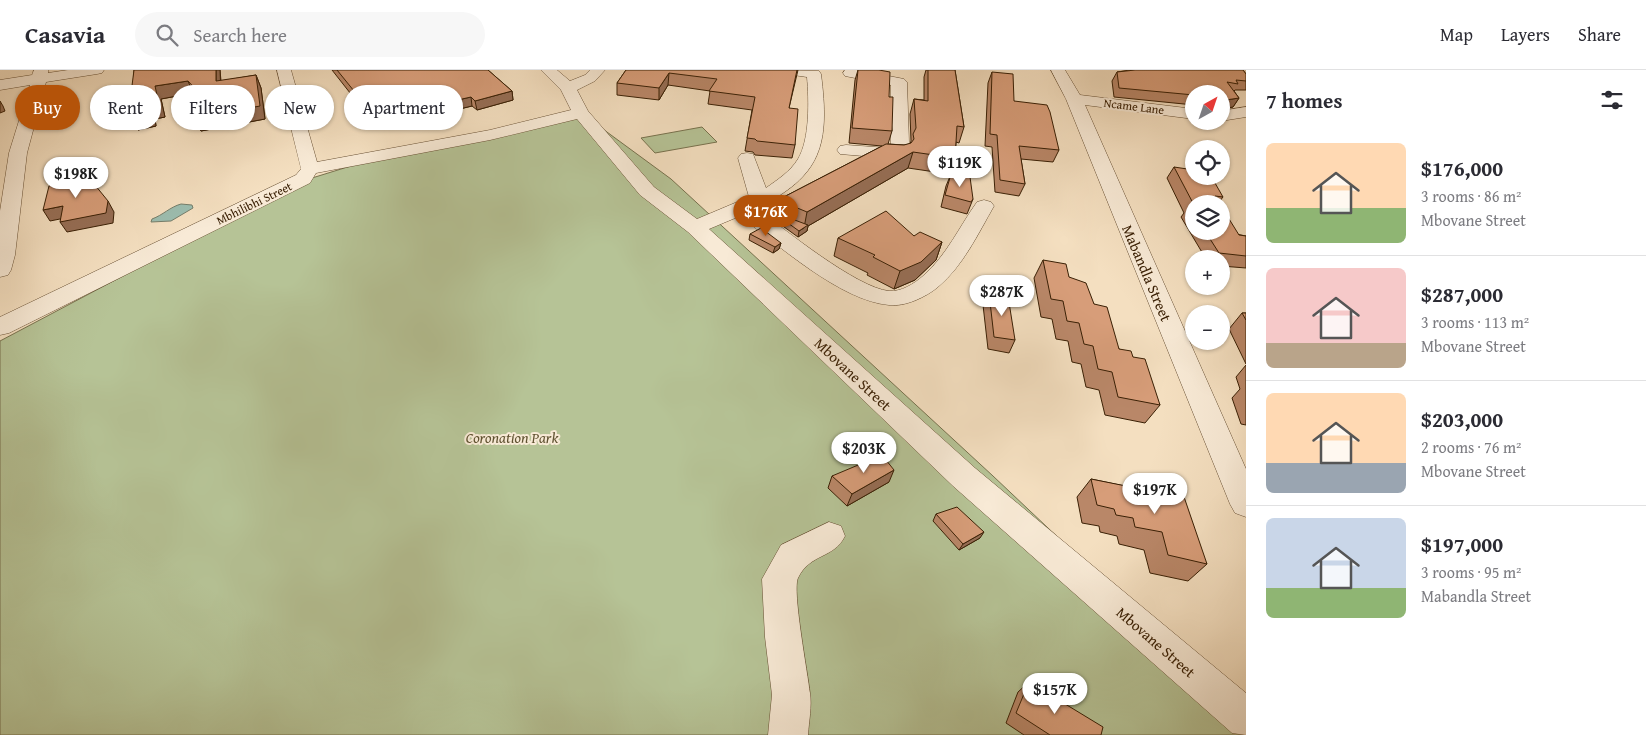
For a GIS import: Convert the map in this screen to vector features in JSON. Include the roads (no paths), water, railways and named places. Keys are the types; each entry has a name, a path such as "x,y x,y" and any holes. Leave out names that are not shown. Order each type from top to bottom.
{"street":[{"path":"0,85 40,74 97,70"},
{"path":"284,70 310,169"},
{"name":"Mbovane Street","path":"548,70 568,88 581,114 647,191 695,228 964,477 1246,719"},
{"path":"568,88 590,78 598,70"},
{"path":"695,228 750,203 787,183 826,148 899,154 897,150 900,143 900,82 784,70"},
{"name":"Mabandla Street","path":"1058,70 1074,99 1246,504"},
{"path":"0,270 4,255 18,153 33,106 40,74"},
{"path":"826,148 817,108 831,75"},
{"name":"Ncame Lane","path":"1074,99 1185,113"},
{"path":"1230,115 1246,112"},
{"name":"Mbhilibhi Street","path":"0,327 303,179 310,169 490,135 581,114"},
{"path":"747,158 750,203 842,280 874,295 889,298 904,296 919,290 946,265 984,206"},
{"path":"788,735 791,695 783,637 779,579 793,555 829,536"}],"park label":[{"name":"Coronation Park","path":"512,437"}]}
